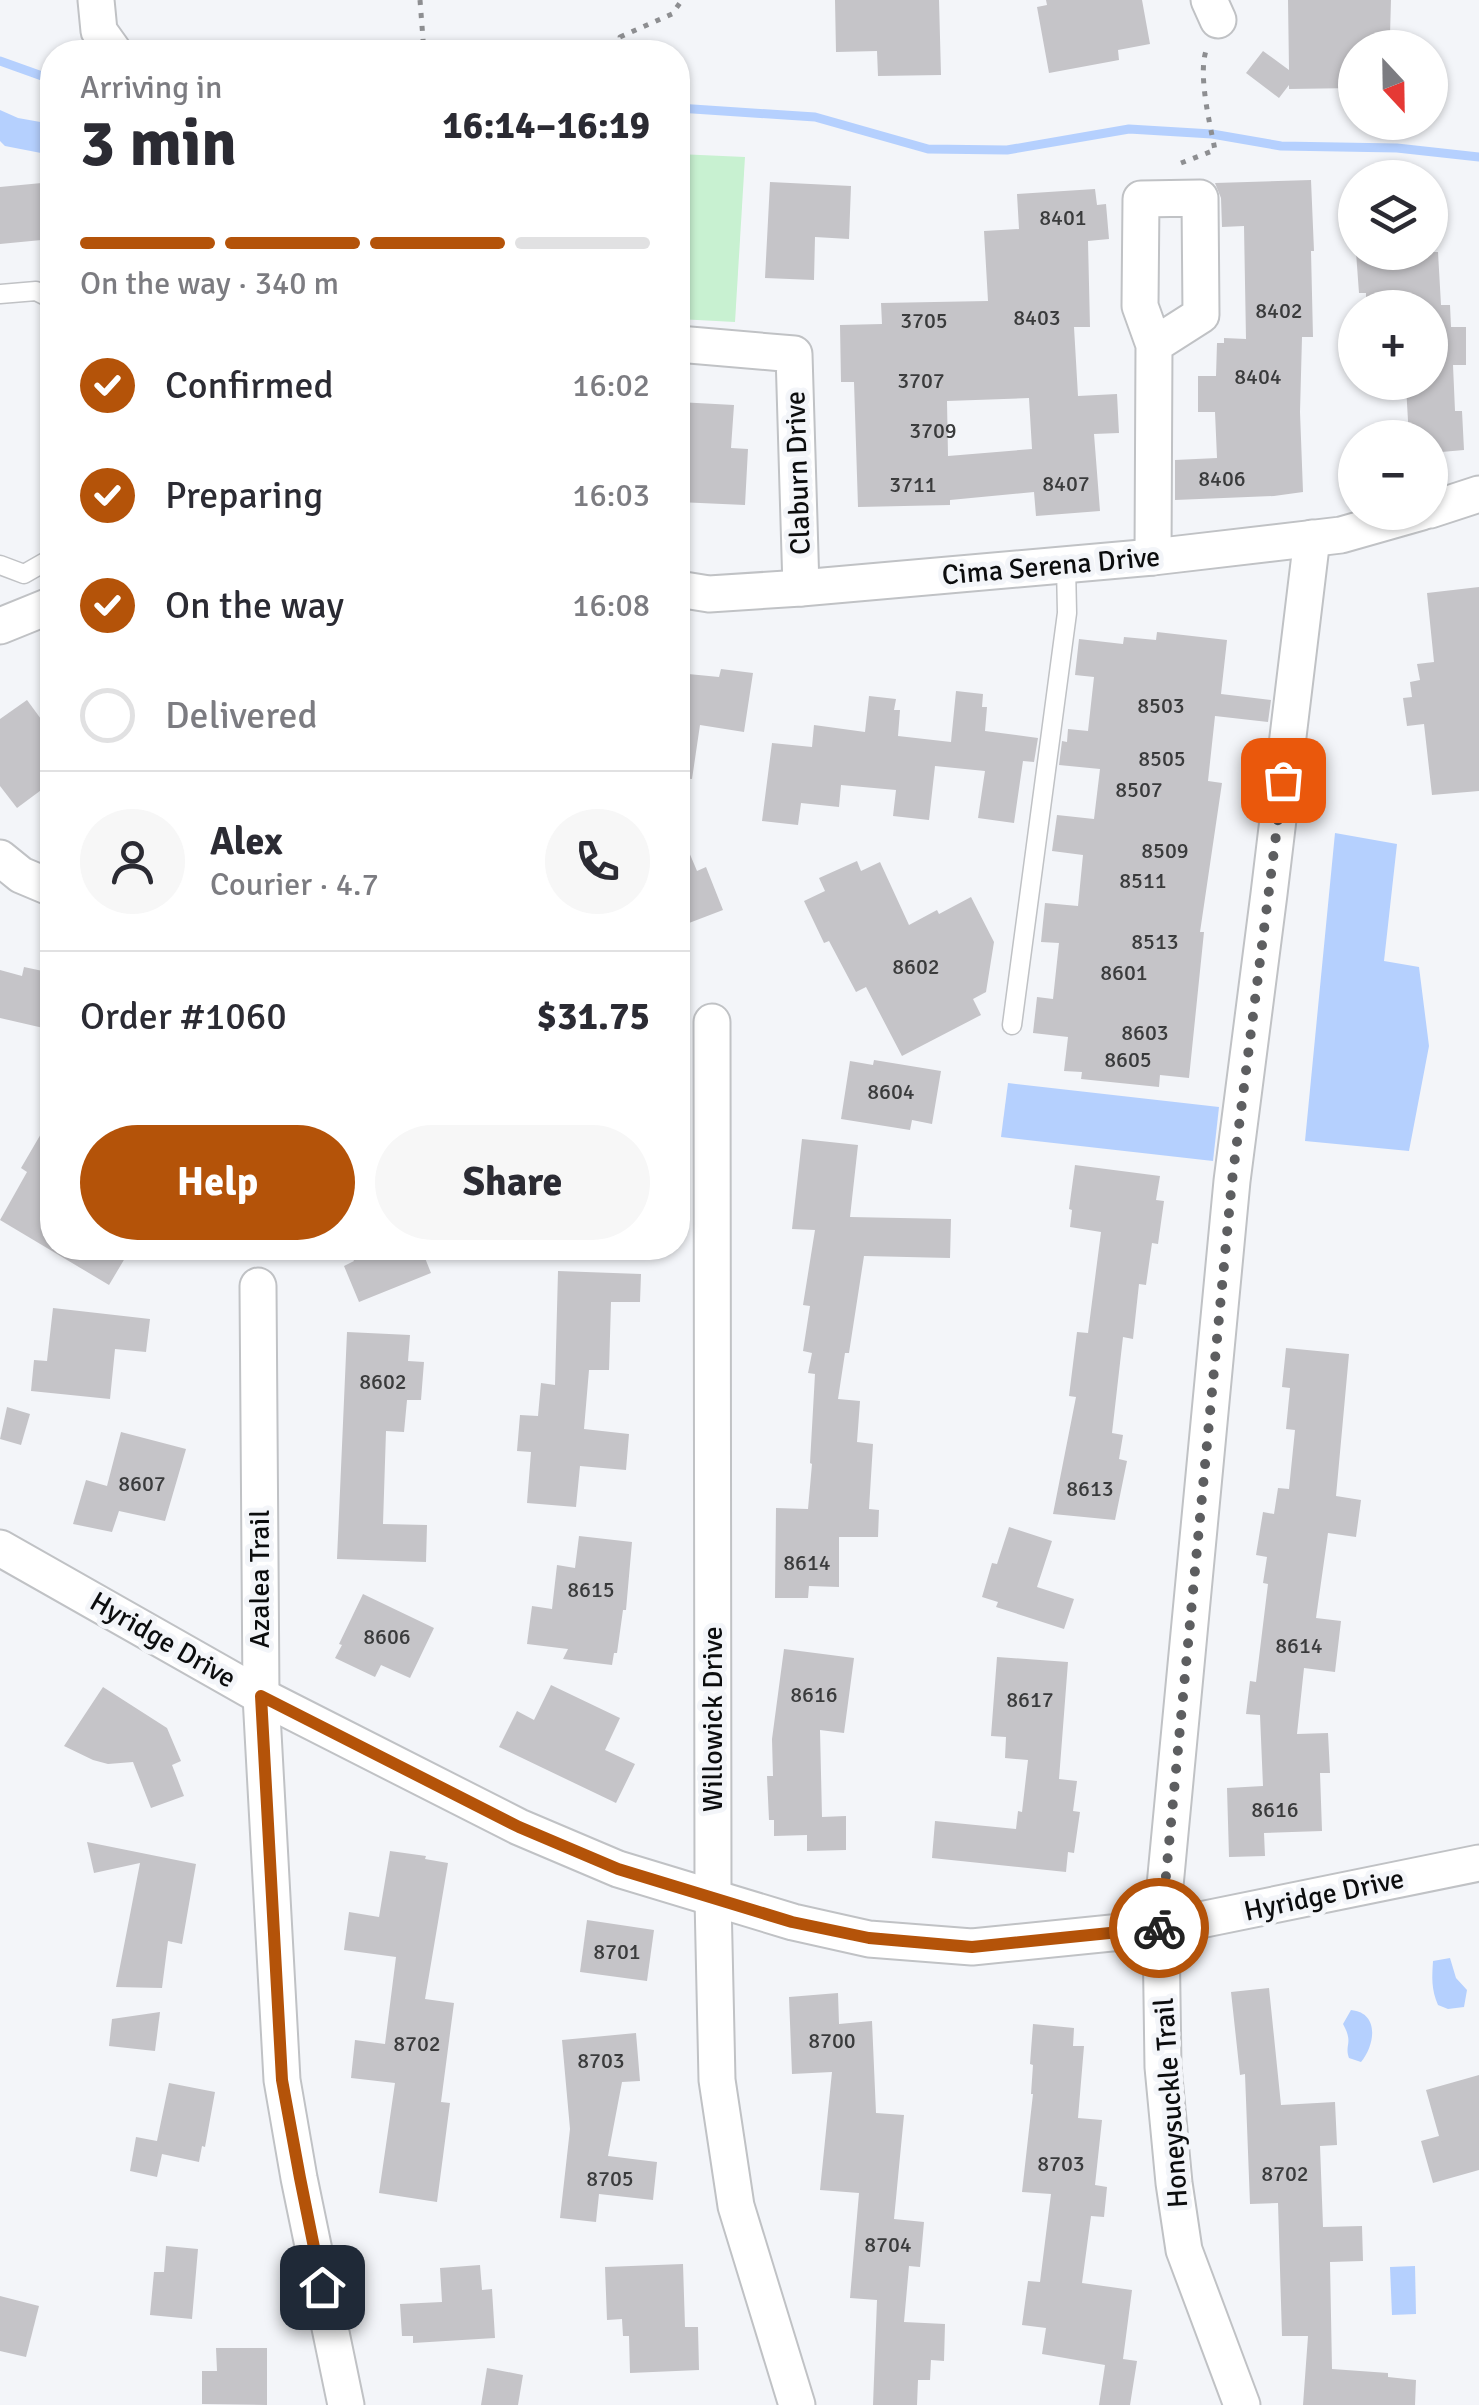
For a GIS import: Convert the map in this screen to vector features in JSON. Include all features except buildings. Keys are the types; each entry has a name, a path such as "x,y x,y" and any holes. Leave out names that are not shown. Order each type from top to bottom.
{"street":[{"path":"96,0 100,31 106,40"},
{"name":"Claburn Drive","path":"690,345 794,354 801,588"},
{"path":"1152,558 1154,345"},
{"path":"1448,504 1479,494"},
{"name":"Cima Serena Drive","path":"690,591 709,594 801,588 1152,558 1356,530"},
{"name":"Honeysuckle Trail","path":"1242,2405 1184,2250 1163,2067 1161,1928 1232,1181 1312,538"},
{"path":"0,626 40,610"},
{"path":"0,858 20,874 40,883"},
{"name":"Willowick Drive","path":"712,1022 717,2080 736,2206 797,2405"},
{"name":"Azalea Trail","path":"258,1286 261,1696 282,2080 346,2405"},
{"name":"Hyridge Drive","path":"0,1548 261,1696 519,1827 618,1869 792,1922 869,1938 972,1947 1161,1928 1479,1863"}],"lane":[{"path":"0,294 40,293"},
{"path":"0,565 24,574 40,565"},
{"path":"1012,1025 1067,613 1066,565"}],"path":[{"path":"420,0 423,40"},
{"path":"621,40 672,14 682,0"},
{"path":"1170,168 1215,150 1206,100 1204,56 1214,10"}],"green space":[{"path":"690,155 745,157 735,322 690,320"}],"water":[{"path":"0,110 40,122 40,153 5,146 0,141"},
{"path":"1335,833 1397,844 1384,961 1419,967 1429,1046 1409,1151 1305,1141"},
{"path":"1008,1083 1219,1107 1213,1161 1001,1137"},
{"path":"1450,1958 1456,1978 1467,1990 1464,2007 1448,2009 1438,2005 1432,1972 1433,1961"},
{"path":"1351,2010 1360,2012 1371,2023 1372,2039 1361,2062 1349,2058 1348,2053 1343,2024"},
{"path":"1415,2266 1416,2314 1392,2315 1390,2267"}],"waterway":[{"path":"0,61 40,75"},
{"path":"690,109 815,117 928,149 1007,150 1129,129 1212,134 1281,146 1397,148 1479,157"}],"way so far":[{"path":"1159,1928 1232,1181 1283,780"}],"route":[{"path":"322,2287 282,2080 261,1696 519,1827 618,1869 792,1922 869,1938 972,1947 1159,1928"}]}
